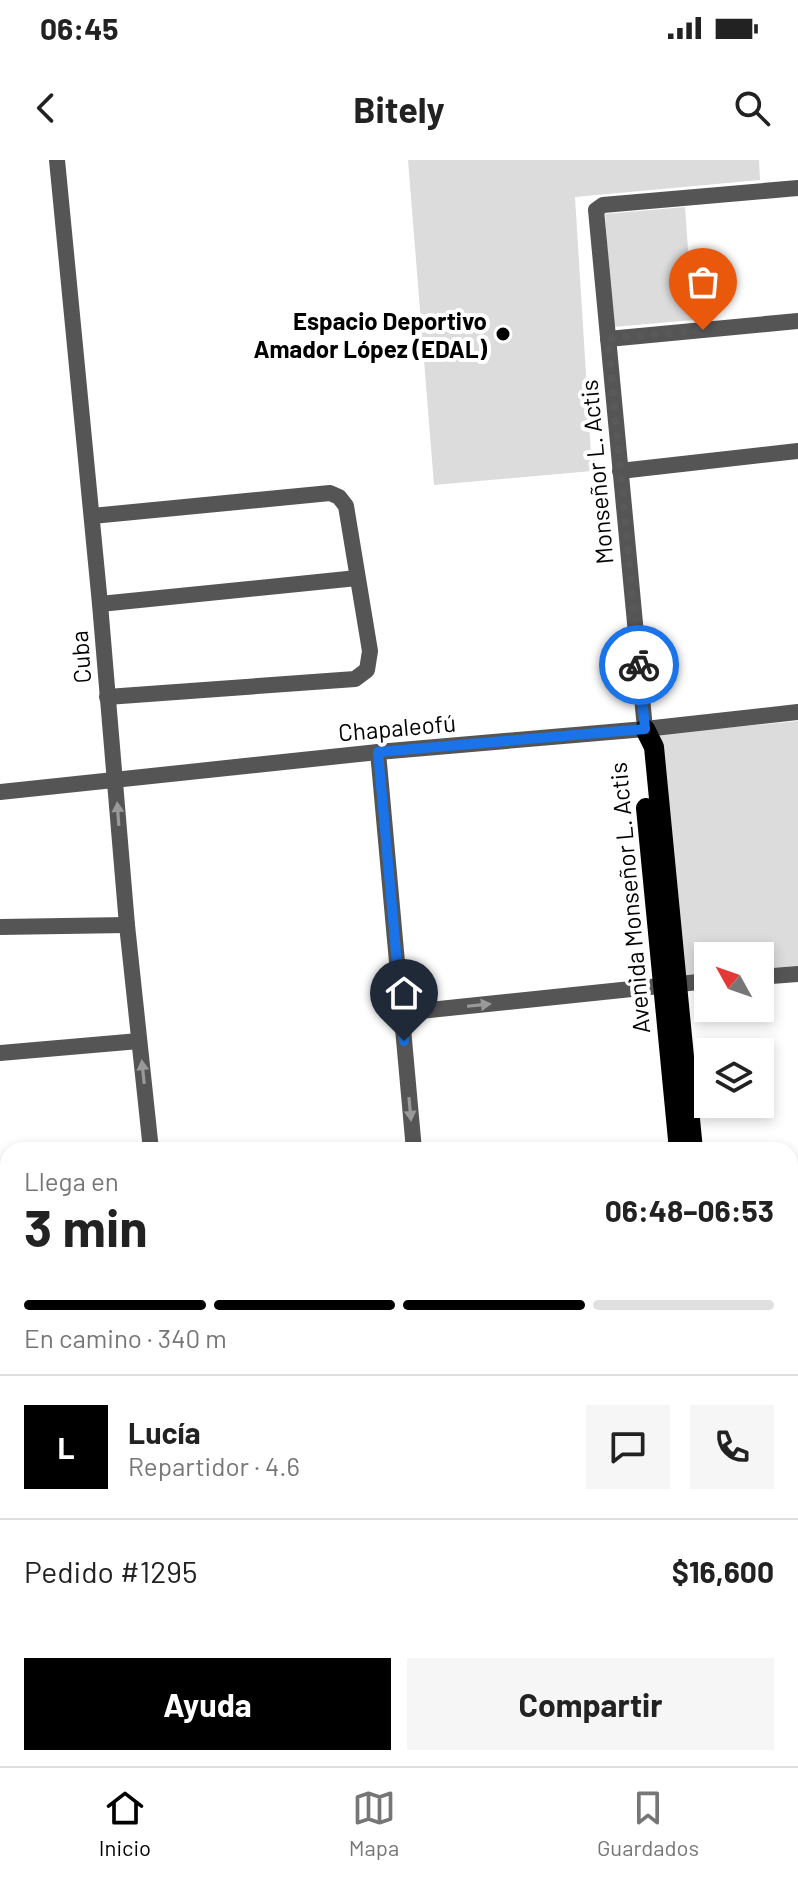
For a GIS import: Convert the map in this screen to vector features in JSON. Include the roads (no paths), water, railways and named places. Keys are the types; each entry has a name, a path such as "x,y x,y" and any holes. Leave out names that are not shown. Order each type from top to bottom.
{"main road":[{"name":"Avenida Monseñor L. Actis","path":"645,729 641,755 692,1142"},
{"name":"Avenida Monseñor L. Actis","path":"670,984 679,1142"}],"street":[{"name":"Cuba","path":"57,160 92,516 127,925 150,1142"},
{"name":"Monseñor L. Actis","path":"645,729 596,210 603,205 798,188"},
{"path":"608,339 798,321"},
{"path":"620,471 798,451"},
{"path":"92,516 330,493 339,497 346,506 370,651 367,670 355,679 107,697"},
{"path":"100,604 357,578"},
{"name":"Chapaleofú","path":"0,792 798,712"},
{"path":"378,752 413,1142"},
{"path":"0,927 127,925"},
{"path":"774,976 798,974"},
{"path":"401,1013 694,982"},
{"path":"0,1053 139,1041"}],"place":[{"name":"Espacio Deportivo Amador López (EDAL)","path":"503,334"}]}
